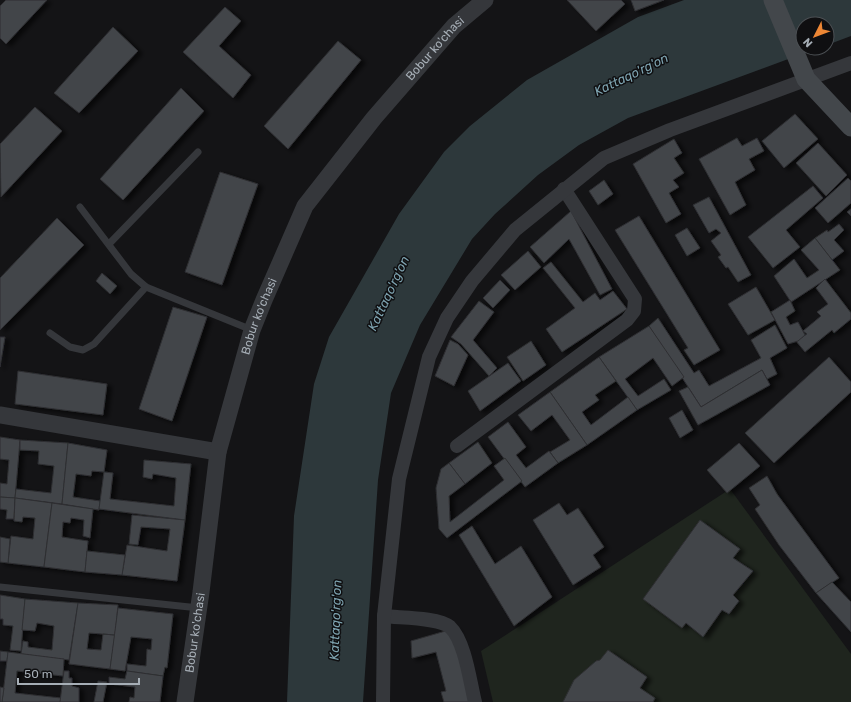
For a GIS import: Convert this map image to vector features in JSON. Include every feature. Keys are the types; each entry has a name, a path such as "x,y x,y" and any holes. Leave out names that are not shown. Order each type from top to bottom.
{"main road":[{"path":"773,0 803,72 851,128"}],"street":[{"name":"Bobur ko'chasi","path":"185,702 199,608 218,452 252,330 306,206 374,118 454,26 485,0"},
{"path":"383,702 384,616 399,479 429,357 447,318 472,281 515,230 604,158 803,72 851,63"},
{"path":"456,446 627,320 634,311 634,299 564,189"},
{"path":"0,415 218,452"},
{"path":"384,616 435,621 449,626 458,639 475,702"}],"lane":[{"path":"109,244 198,152"},
{"path":"80,207 131,274 146,287 252,330"},
{"path":"50,333 70,347 83,350 94,344 146,287"},
{"path":"0,587 199,608"}],"shaded area":[{"path":"730,489 851,654 851,702 493,702 481,651"}],"water":[{"name":"Kattaqo'rg'on","path":"684,0 851,0 851,36 835,42 835,16 795,16 795,56 796,56 628,118 579,145 538,175 495,214 472,239 420,325 391,393 378,480 363,702 287,702 294,516 314,384 329,337 399,214 444,152 470,126 527,80 638,17"}],"building":[{"path":"6,0 47,0 6,44 0,38 0,6"},
{"path":"567,0 621,0 625,4 596,31"},
{"path":"631,0 664,0 635,11"},
{"path":"225,7 241,21 219,46 251,75 233,98 183,52"},
{"path":"113,27 138,51 79,113 54,93"},
{"path":"338,41 361,60 288,149 264,126"},
{"path":"181,88 204,111 123,200 100,179"},
{"path":"35,107 62,131 1,197 0,144"},
{"path":"795,114 818,139 784,168 762,141"},
{"path":"737,138 742,146 757,138 764,151 749,159 755,170 735,182 746,205 730,215 699,159"},
{"path":"674,139 682,153 674,158 684,173 673,180 679,187 669,193 681,214 666,223 633,164"},
{"path":"818,143 847,175 826,196 796,163"},
{"path":"220,172 258,184 222,285 185,272"},
{"path":"848,178 851,181 851,203 828,223 815,208"},
{"path":"604,180 613,194 598,205 589,191"},
{"path":"813,186 823,198 786,230 800,247 773,268 748,237"},
{"path":"709,197 751,275 738,282 728,267 726,268 718,257 721,255 711,241 721,233 716,229 709,233 693,205"},
{"path":"851,209 851,216 847,212"},
{"path":"571,211 612,289 600,295 569,239 544,263 530,247"},
{"path":"639,216 720,350 694,365 684,350 688,348 615,230"},
{"path":"57,218 84,245 0,330 0,278"},
{"path":"839,224 844,230 834,240 844,251 832,260 815,238 827,230 828,232"},
{"path":"687,228 700,248 687,256 675,235"},
{"path":"815,238 840,270 791,302 774,276 794,259 807,278 819,270 801,250"},
{"path":"528,251 541,267 515,290 501,275"},
{"path":"551,262 583,302 595,293 600,300 613,291 627,309 562,352 546,329 575,308 543,268"},
{"path":"102,273 117,286 110,294 96,281"},
{"path":"825,279 851,313 851,319 834,333 832,330 805,352 796,341 807,334 803,331 821,316 817,312 828,304 816,288"},
{"path":"500,280 510,290 493,308 483,298"},
{"path":"756,287 775,320 748,335 728,304"},
{"path":"790,300 795,311 786,317 790,325 798,322 805,335 798,341 788,344 771,312"},
{"path":"479,301 494,312 473,340 497,368 489,376 461,344 451,337"},
{"path":"173,307 207,317 172,421 139,409"},
{"path":"658,318 694,373 699,370 709,386 761,358 751,340 775,325 787,348 770,358 777,374 767,379 762,370 701,407 649,326"},
{"path":"649,326 684,377 672,386 653,358 625,379 638,396 664,379 671,390 637,410 599,357"},
{"path":"0,337 5,337 0,367"},
{"path":"450,340 458,344 468,355 454,386 435,376"},
{"path":"531,341 546,365 523,381 507,357"},
{"path":"599,357 616,381 595,395 599,400 582,412 591,425 628,397 637,410 587,445 550,392"},
{"path":"829,357 851,382 851,392 774,463 745,433"},
{"path":"508,363 521,381 480,411 468,391"},
{"path":"762,370 770,385 698,425 679,391 688,387 701,407"},
{"path":"18,371 107,384 103,415 15,404"},
{"path":"550,392 587,445 558,463 550,452 570,440 552,415 531,431 518,415"},
{"path":"682,410 693,430 680,438 669,418"},
{"path":"508,422 526,447 516,455 526,468 549,451 558,463 525,487 488,437"},
{"path":"0,437 20,440 15,498 0,497 0,483 7,484 9,460 0,459"},
{"path":"20,440 68,443 62,504 15,498 16,489 51,493 54,466 38,464 39,451 20,450"},
{"path":"478,442 492,463 465,484 449,463"},
{"path":"68,443 107,450 104,472 92,471 91,476 76,474 73,497 100,501 99,510 62,504"},
{"path":"739,443 760,466 727,493 707,470"},
{"path":"505,458 522,481 447,538 439,529 436,488 441,469 449,463 465,484 449,496 450,522 504,480 494,466"},
{"path":"144,460 191,464 185,520 99,509 104,472 113,473 110,499 174,506 176,478 153,474 152,479 143,477"},
{"path":"767,476 777,494 839,578 816,593 779,545 755,509 760,505 749,488"},
{"path":"0,497 15,498 14,519 6,519 7,510 0,509"},
{"path":"15,498 52,503 44,567 8,563 11,536 33,539 35,518 23,517 22,522 14,521"},
{"path":"52,503 93,509 90,538 83,536 84,520 71,518 70,523 63,522 62,537 88,541 85,572 44,567"},
{"path":"559,503 567,515 578,508 604,547 593,555 601,567 573,585 533,520"},
{"path":"132,515 185,520 177,581 122,575 127,545 167,551 170,529 141,527 138,545 129,544"},
{"path":"700,520 740,549 733,558 753,571 733,595 739,601 729,614 722,610 703,637 686,623 682,628 643,599"},
{"path":"472,526 495,564 521,546 552,597 514,626 459,535"},
{"path":"0,537 10,539 8,563 0,562"},
{"path":"87,551 125,555 122,575 85,572"},
{"path":"832,582 851,602 851,632 816,593"},
{"path":"0,595 25,599 21,651 10,650 13,626 3,625 3,619 0,619"},
{"path":"25,599 78,603 69,660 21,654 23,641 28,642 28,647 52,650 54,626 37,623 35,631 22,630"},
{"path":"78,603 118,605 110,669 69,664","holes":["89,633 103,634 101,650 87,649"]},
{"path":"118,608 173,614 167,668 165,667 163,676 127,671 127,664 146,666 147,649 151,650 152,639 131,637 125,671 110,669"},
{"path":"456,628 475,702 444,702 441,692 446,691 436,652 412,658 411,641"},
{"path":"608,650 647,677 640,688 655,698 653,702 563,702 574,680 596,661 600,660"},
{"path":"0,651 8,652 7,661 0,661"},
{"path":"8,652 64,659 63,676 17,671 15,693 61,698 60,702 2,702"},
{"path":"64,671 69,671 69,678 72,678 72,686 79,688 79,702 60,702"},
{"path":"127,671 163,676 160,702 129,702 130,697 134,698 135,687 109,684 109,677 125,679"},
{"path":"98,681 107,682 103,702 94,702"},
{"path":"0,687 4,688 2,702 0,702"}]}
